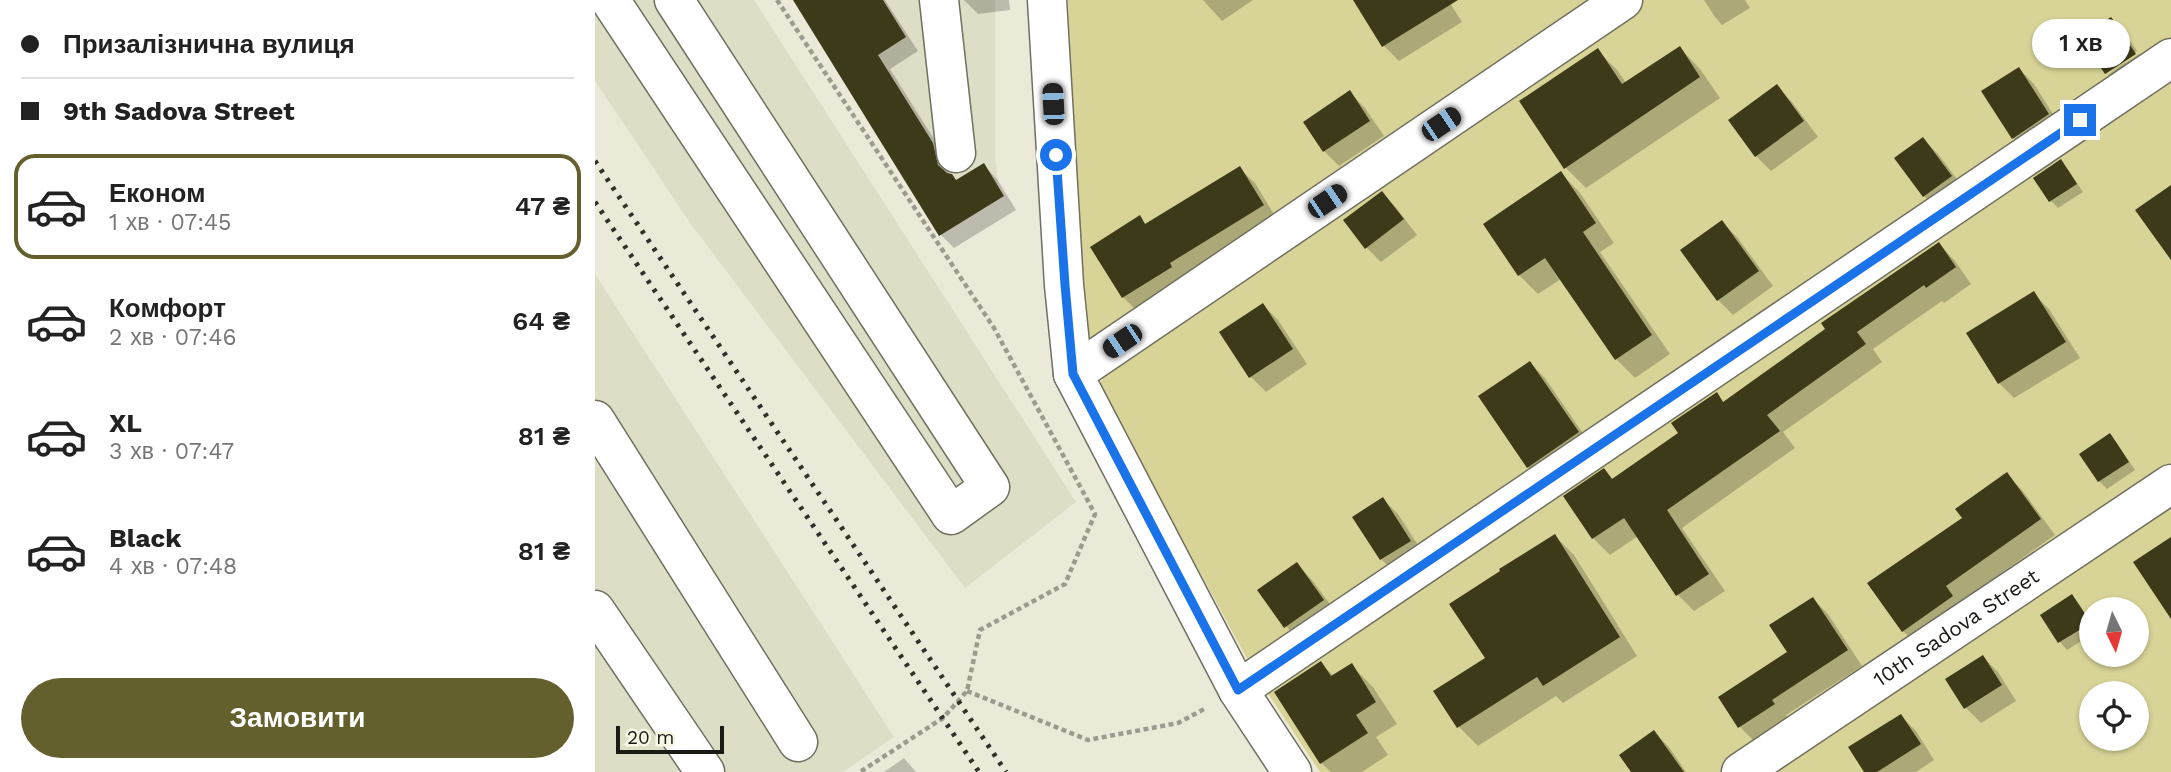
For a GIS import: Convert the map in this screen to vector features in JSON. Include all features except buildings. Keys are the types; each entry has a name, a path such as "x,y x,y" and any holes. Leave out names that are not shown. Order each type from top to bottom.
{"street":[{"path":"610,0 951,515 990,487 674,0"},
{"path":"939,0 956,153"},
{"path":"1047,0 1073,374 1238,690 1292,772"},
{"path":"1073,374 1623,0"},
{"path":"1238,690 2171,58"},
{"path":"595,420 798,742"},
{"name":"10th Sadova Street","path":"1741,772 2171,484"},
{"path":"595,610 705,772"}],"path":[{"path":"967,691 1088,740 1178,723 1238,690"}],"shaded area":[{"path":"595,0 754,0 1076,502 965,588 693,227 595,81"},
{"path":"793,0 995,0 995,156 1000,198 939,236"},
{"path":"1068,0 2171,0 2171,772 1320,772 1257,677 1099,387 1106,370 1080,323"},
{"path":"595,274 894,737 843,772 595,772"}],"railway":[{"path":"595,161 1006,772"},
{"path":"595,202 979,772"}],"route":[{"path":"1056,155 1073,374 1238,690 2080,120"}]}
